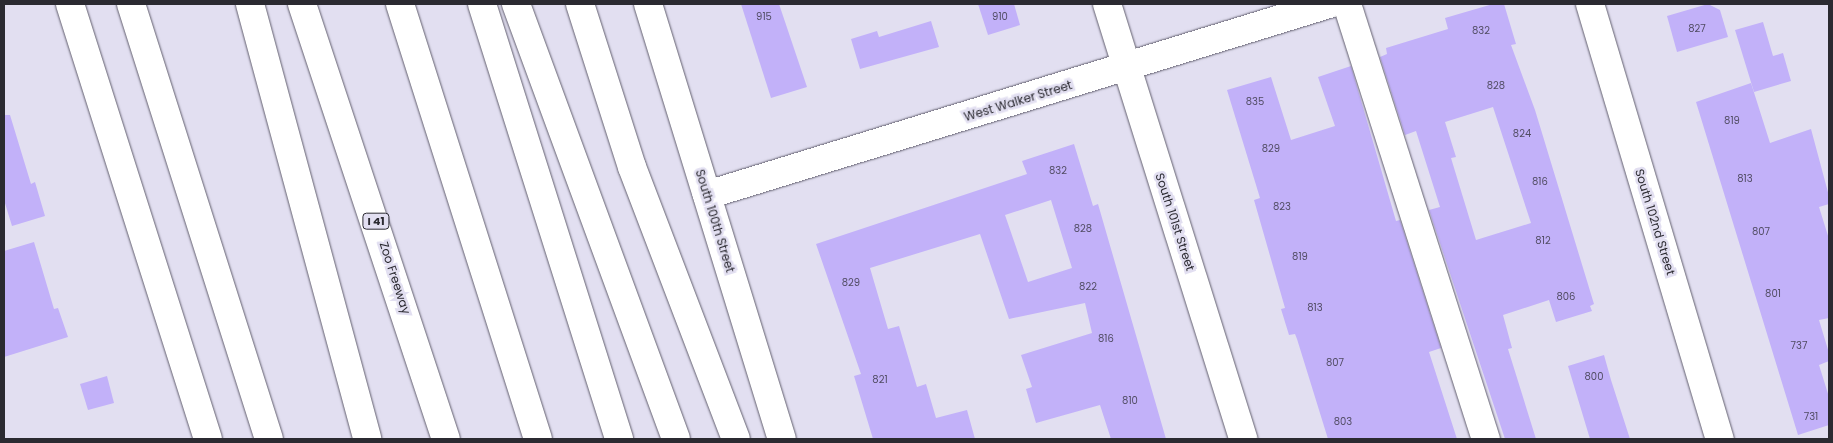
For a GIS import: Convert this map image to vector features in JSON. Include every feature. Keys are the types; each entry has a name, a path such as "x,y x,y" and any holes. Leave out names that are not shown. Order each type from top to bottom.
{"main road":[{"path":"70,4 208,439"},
{"path":"131,4 269,439"},
{"path":"250,4 366,439"},
{"name":"Zoo Freeway","path":"302,4 446,439"},
{"path":"400,4 538,439"},
{"path":"482,4 619,439"},
{"path":"516,4 676,439"},
{"path":"580,4 632,167 736,439"},
{"name":"South 100th Street","path":"648,4 782,439"},
{"name":"South 101st Street","path":"1107,4 1243,439"},
{"name":"West Walker Street","path":"707,195 1126,68 1329,4"},
{"path":"1347,4 1486,439"},
{"name":"South 102nd Street","path":"1590,4 1720,439"}],"building":[{"path":"741,4 779,4 807,87 771,98"},
{"path":"978,4 1014,4 1020,25 988,35"},
{"path":"1493,4 1504,4 1516,44 1511,45 1535,110 1594,304 1590,306 1592,311 1556,322 1549,300 1503,315 1512,348 1508,349 1536,439 1505,439 1429,210 1440,207 1416,131 1405,135 1380,57 1387,54 1386,48 1448,29 1445,18","holes":["1493,107 1531,223 1476,240 1451,158 1456,157 1445,122"]},
{"path":"1708,4 1720,10 1728,37 1677,52 1667,16"},
{"path":"931,21 939,47 860,69 851,39 877,31 879,37"},
{"path":"1763,22 1773,56 1783,53 1791,81 1754,92 1735,30"},
{"path":"1351,66 1396,221 1400,220 1441,348 1429,352 1457,439 1328,439 1297,339 1295,334 1289,335 1281,309 1285,308 1254,200 1260,198 1227,90 1271,77 1291,140 1335,126 1318,77"},
{"path":"1751,83 1770,143 1811,129 1829,196 1829,204 1819,207 1829,239 1829,318 1819,320 1829,353 1829,361 1819,365 1829,397 1829,425 1798,435 1696,102"},
{"path":"4,115 10,115 31,184 35,182 45,216 12,226 4,200"},
{"path":"1074,144 1093,206 1098,204 1166,439 1111,439 1100,405 1036,423 1026,389 1032,387 1021,355 1092,333 1085,303 1009,319 980,234 870,268 888,329 899,326 917,387 926,384 936,418 967,410 975,439 873,439 854,376 861,374 816,244 1027,174 1022,161","holes":["1051,200 1072,268 1028,282 1005,215"]},
{"path":"34,242 54,309 58,308 68,337 4,357 4,251"},
{"path":"1604,355 1630,439 1590,439 1568,366"},
{"path":"107,376 114,403 88,410 80,384"}]}
